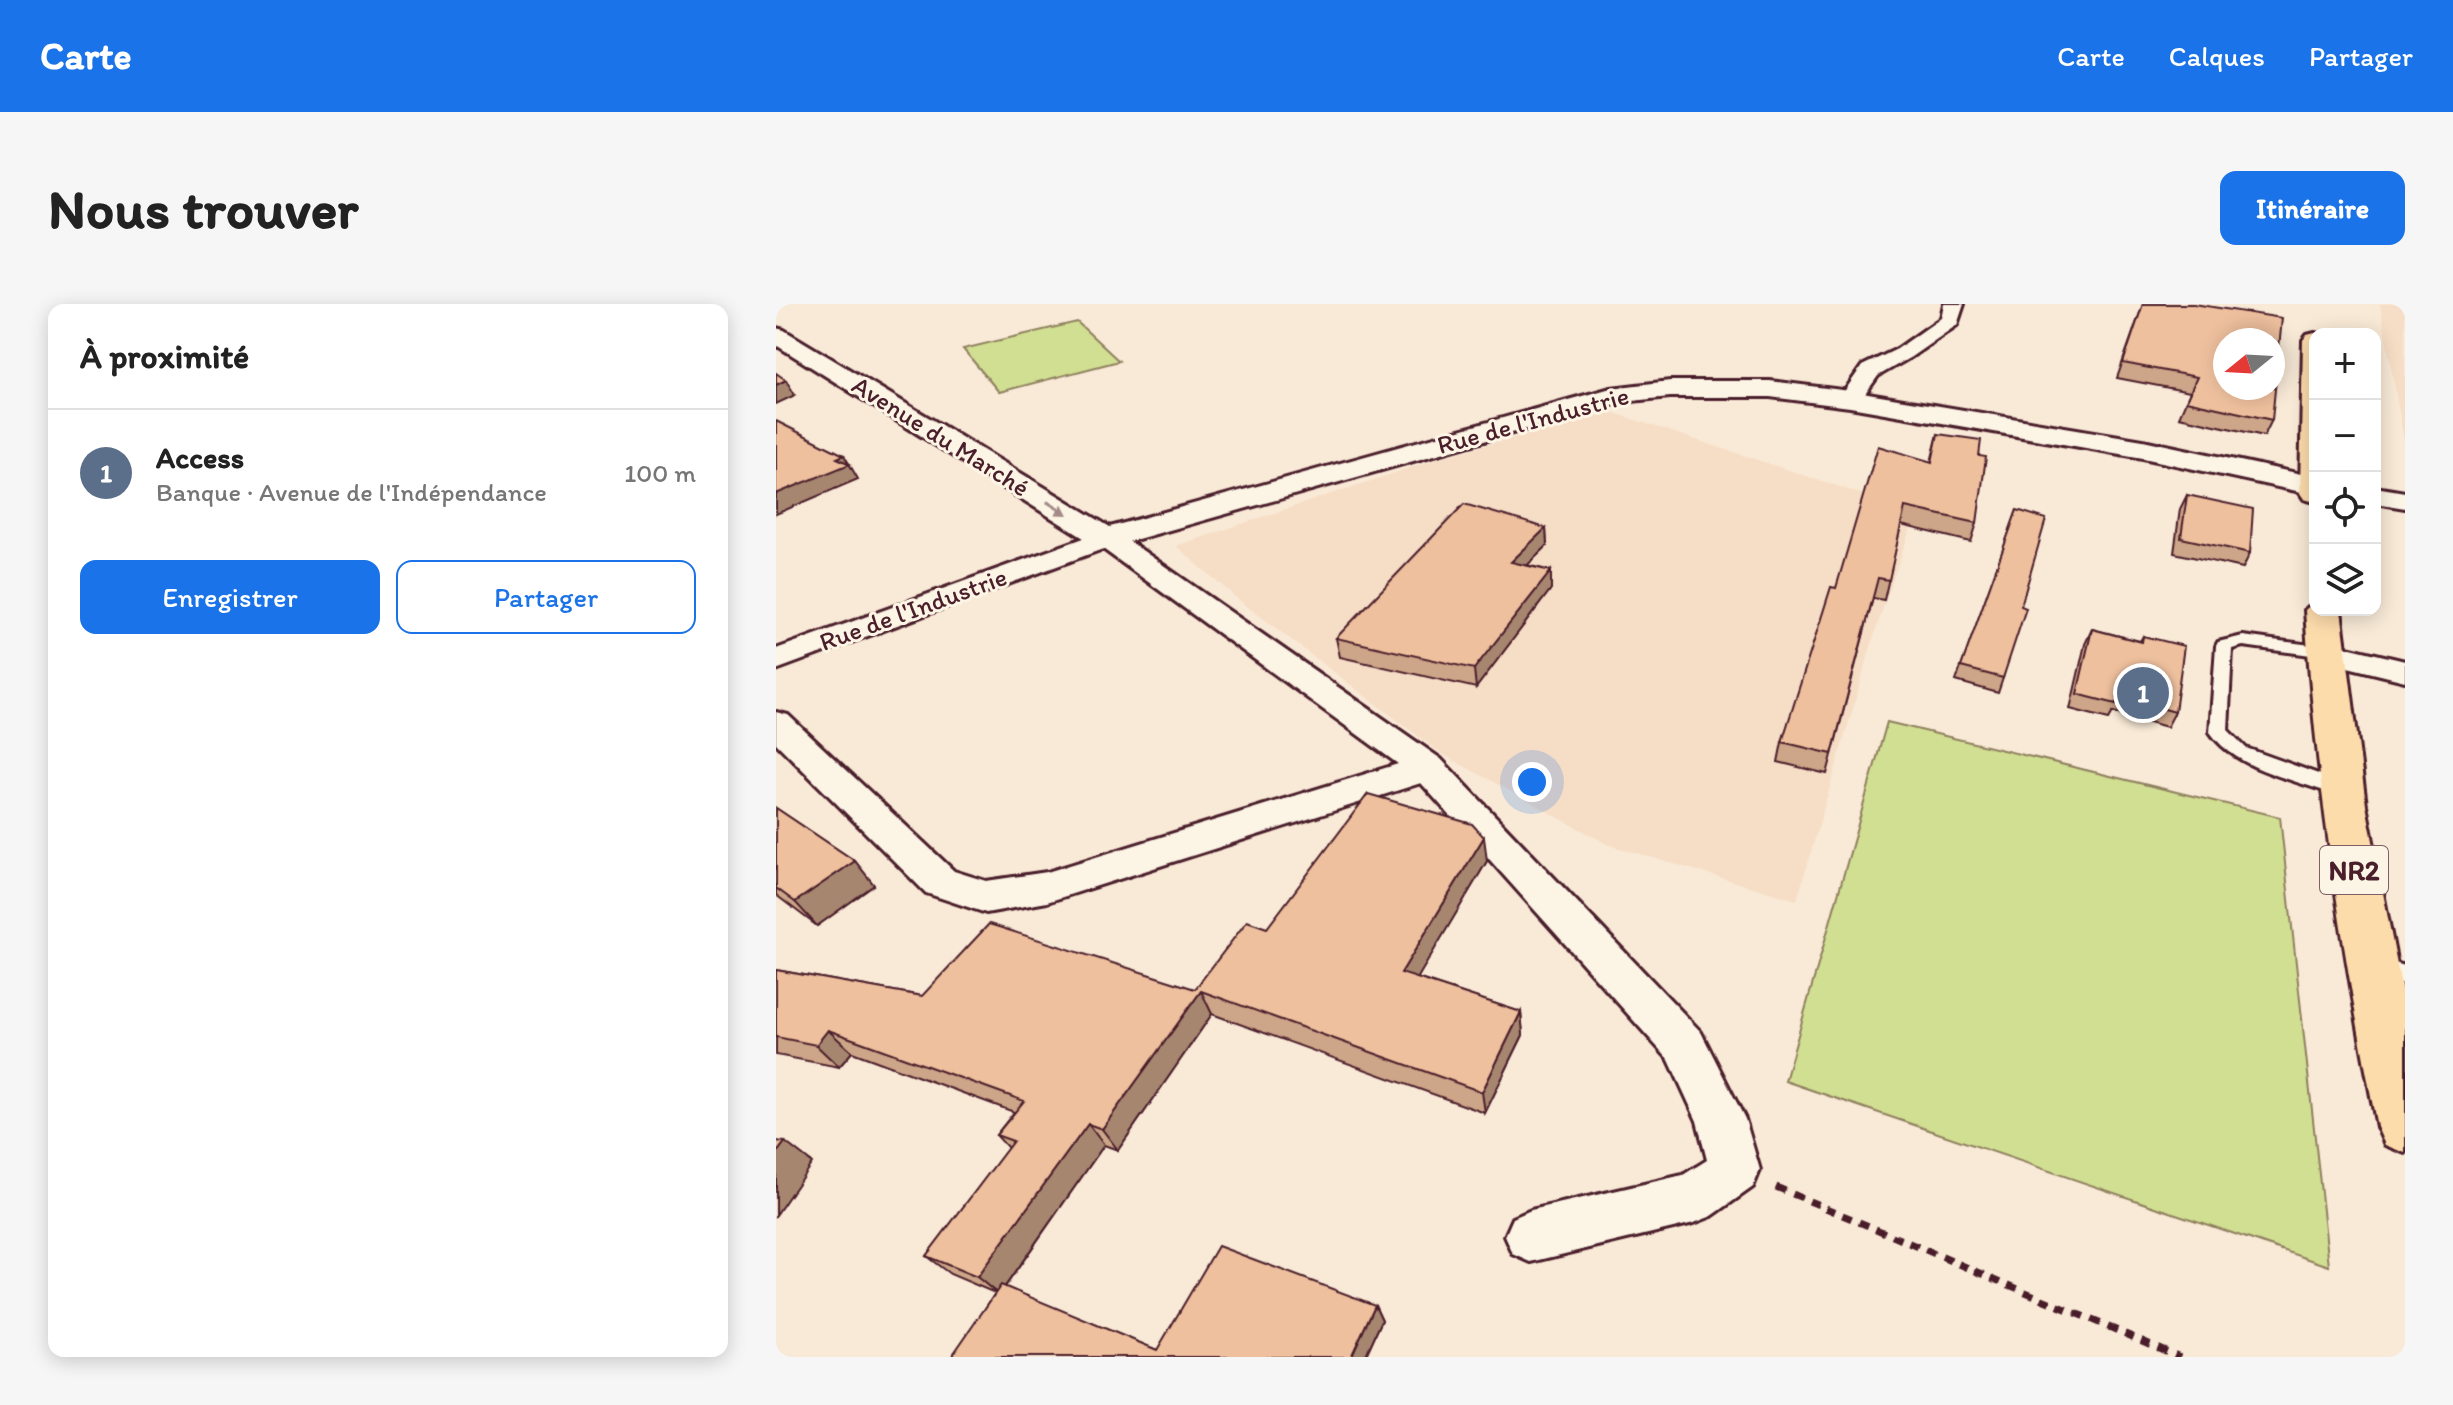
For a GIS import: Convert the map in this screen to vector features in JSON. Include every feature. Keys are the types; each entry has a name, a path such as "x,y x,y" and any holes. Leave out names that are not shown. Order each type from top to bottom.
{"highway":[{"path":"2315,472 2316,400"},
{"name":"NR2","path":"2324,631 2342,790 2387,970 2405,1127"}],"street":[{"path":"1850,399 1870,371 1904,353 1950,321 1954,304"},
{"name":"Avenue du Marché","path":"776,335 1106,538"},
{"name":"Rue de l'Industrie","path":"776,660 1106,538 1620,394 1670,389 1770,389 1850,399 2143,449 2309,485"},
{"path":"2381,496 2405,500"},
{"path":"1106,538 1428,768 1685,1046 1721,1119 1735,1170 1694,1198 1531,1236"},
{"path":"2324,631 2405,671"},
{"path":"776,723 940,882 986,897 1047,887 1428,768"}],"lane":[{"path":"2324,631 2224,646 2219,732 2239,752 2342,790"}],"path":[{"path":"1735,1170 2180,1357"}],"shaded area":[{"path":"2380,304 2405,304 2405,446"},
{"path":"1611,412 1916,512 1877,626 1797,900 1609,845 1442,754 1240,601 1176,546 1439,458"}],"green space":[{"path":"1077,322 1119,361 999,392 963,349"},
{"path":"1887,722 2280,817 2329,1266 1785,1081"}],"building":[{"path":"2143,304 2194,304 2282,318 2281,328 2213,328 2213,400 2274,400 2272,420 2186,401 2197,377 2123,363"},
{"path":"776,373 786,380 776,385"},
{"path":"776,421 844,455 837,458 850,464 776,494"},
{"path":"1938,434 1981,440 1979,456 1986,457 1977,523 1905,507 1889,580 1878,578 1832,754 1782,742 1831,587 1836,588 1878,446 1932,462"},
{"path":"2187,495 2253,509 2250,553 2181,538"},
{"path":"1464,504 1546,528 1511,562 1551,571 1474,669 1336,638"},
{"path":"2017,510 2046,519 2021,606 2026,608 2003,678 1961,667"},
{"path":"2092,629 2142,642 2143,636 2184,646 2175,712 2118,696 2116,704 2077,694"},
{"path":"1368,794 1472,824 1484,837 1401,973 1521,1012 1482,1092 1201,991 1102,1129 1088,1124 977,1277 926,1256 1013,1141 996,1135 1024,1101 828,1030 816,1045 776,1037 776,970 922,996 989,924 1195,989 1247,921 1267,928"},
{"path":"776,808 855,861 795,902 776,888"},
{"path":"776,1141 785,1142 776,1154"},
{"path":"1218,1246 1375,1305 1351,1357 952,1356 1001,1285 1157,1350"}],"place":[{"name":"Access","path":"2143,693"}]}
